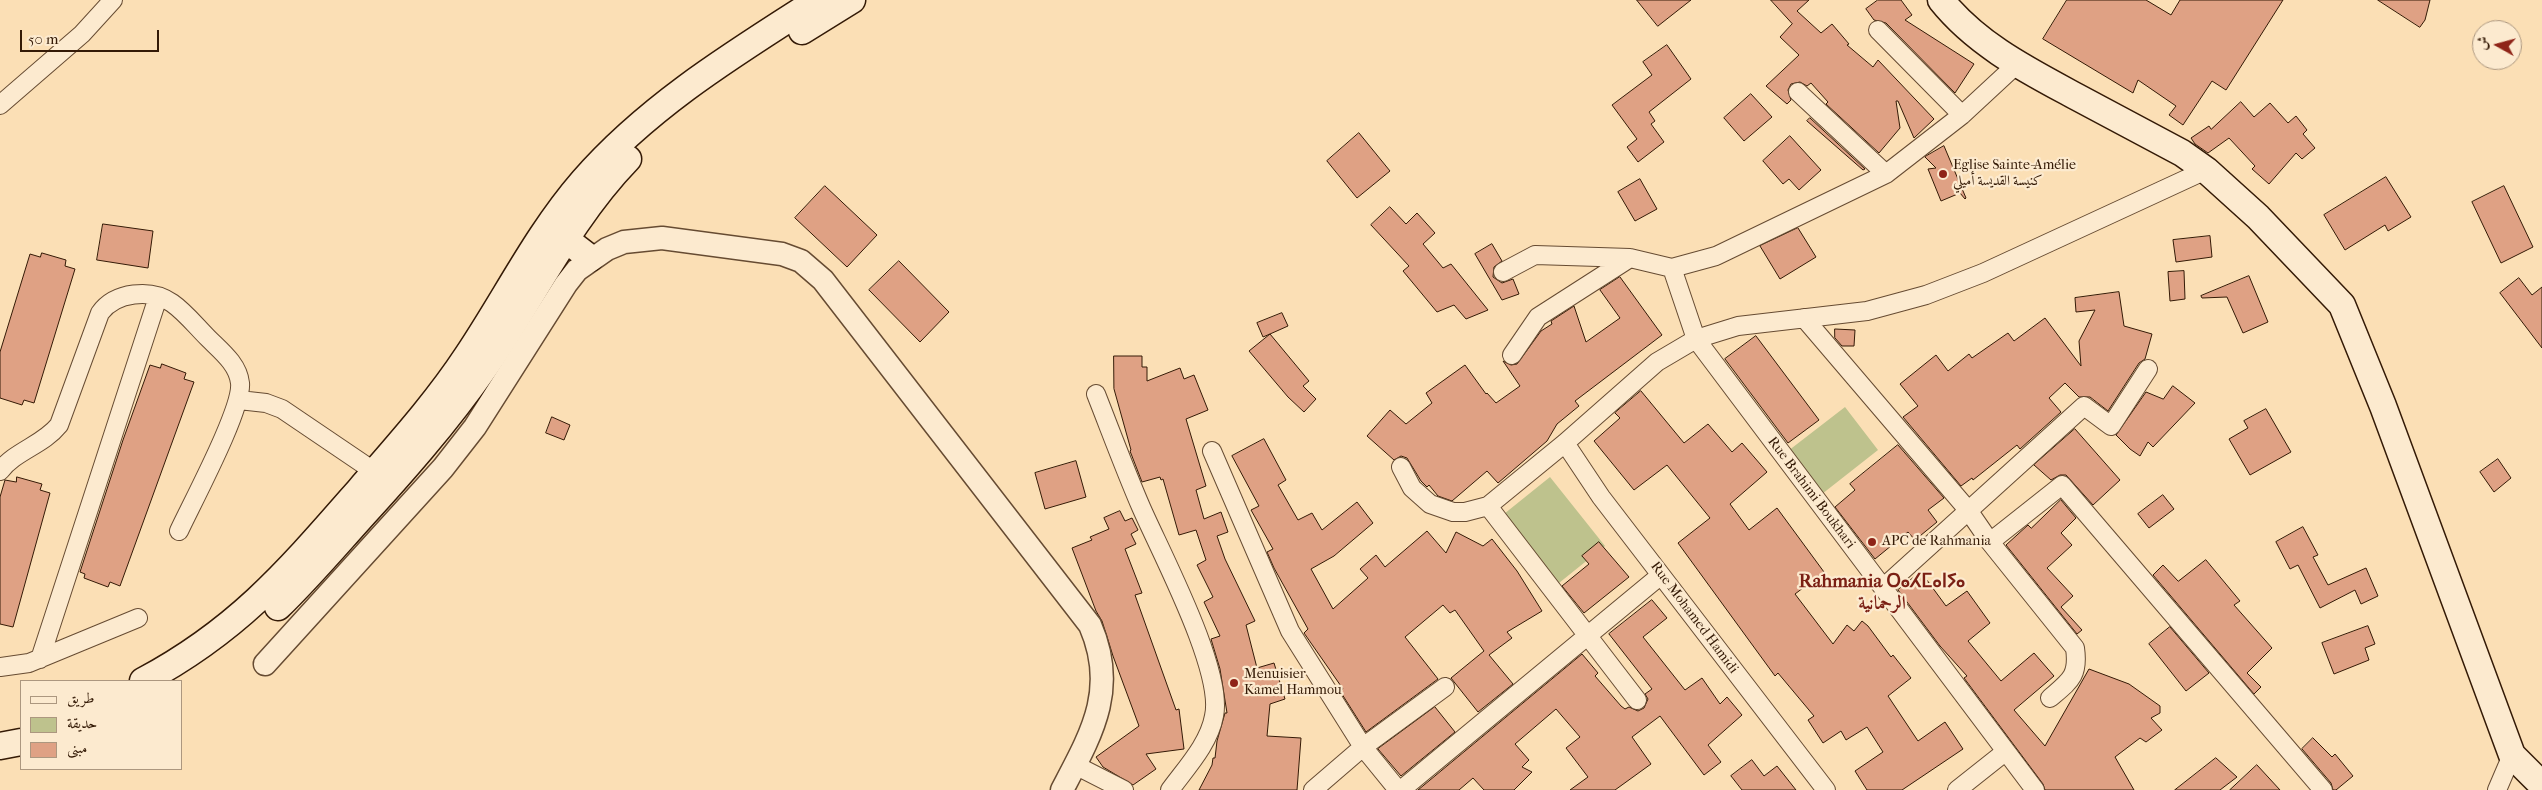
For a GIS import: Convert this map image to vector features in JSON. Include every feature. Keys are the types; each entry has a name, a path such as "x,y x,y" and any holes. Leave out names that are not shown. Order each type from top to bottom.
{"main road":[{"path":"181,680 223,653 270,614 391,485 454,408 484,368 538,285 557,232 584,180 647,119 677,94 746,46 818,0"},
{"path":"145,680 213,638 280,580 425,412 557,232 664,125 739,71 852,0"},
{"path":"1941,0 1954,16 1983,42 2016,65 2182,153 2206,170 2258,217 2342,305 2387,415 2512,755 2542,785"},
{"path":"557,232 590,258"},
{"path":"0,728 20,724"},
{"path":"0,746 20,742"}],"street":[{"path":"0,105 82,34 113,0"},
{"path":"1878,30 1962,115"},
{"path":"1503,272 1534,254 1630,258 1672,268 1716,256 1886,174 1962,115 2016,65"},
{"path":"1798,92 1886,174"},
{"path":"1401,467 1412,488 1430,504 1453,512 1465,512 1488,506 1565,443 1657,362 1696,340 1738,326 1867,311 1897,304 1955,285 2206,170"},
{"path":"265,664 443,468 504,383 566,284 590,258 624,242 662,238 782,254 801,260 817,272 1081,610 1090,625 1101,656 1103,691 1094,724 1062,790"},
{"path":"1512,355 1538,317 1630,258"},
{"name":"Rue Brahimi Boukhari","path":"1672,268 1696,340 2034,790"},
{"path":"0,471 8,462 49,436 59,425 100,313 110,301 125,295 158,297 176,306 230,360 239,375 239,400 179,531"},
{"path":"40,659 158,297"},
{"path":"1804,318 1968,510 1990,542 2075,648 2078,666 2070,680 2050,698"},
{"path":"1883,588 2084,406 2111,426 2148,368"},
{"path":"1096,394 1141,506 1186,608 1214,683 1216,700 1209,732 1170,790"},
{"path":"239,400 266,403 282,409 374,472"},
{"name":"Rue Mohamed Hamidi","path":"1565,443 1602,497 1826,790"},
{"path":"1212,451 1290,632 1363,747 1400,790 1661,575"},
{"path":"1990,542 2062,485 2322,790"},
{"path":"1488,506 1637,700"},
{"path":"0,667 18,666 40,659 138,618"},
{"path":"1313,790 1363,747 1445,687"},
{"path":"1957,790 2005,752"},
{"path":"2497,790 2512,755"},
{"path":"1075,765 1124,790"}],"green space":[{"path":"1845,407 1878,450 1822,494 1788,451"},
{"path":"1550,477 1605,546 1554,587 1499,518"}],"building":[{"path":"1637,0 1691,0 1658,26"},
{"path":"1771,0 1809,0 1797,11 1821,33 1832,24 1849,44 1847,45 1873,67 1878,60 1934,119 1914,138 1898,101 1896,101 1900,128 1879,153 1826,104 1828,102 1811,83 1807,86 1800,82 1791,84 1788,90 1791,100 1787,104 1766,86 1799,55 1780,37 1792,24"},
{"path":"1878,0 1901,0 1912,15 1905,20 1974,64 1955,93 1886,23 1874,20 1866,9"},
{"path":"2067,0 2146,0 2171,15 2180,0 2283,0 2226,90 2212,81 2183,125 2169,115 2176,106 2138,80 2133,93 2043,39"},
{"path":"2378,0 2430,0 2425,20 2420,27"},
{"path":"1667,45 1691,79 1649,112 1655,121 1651,124 1664,142 1638,162 1627,147 1637,139 1612,105 1652,75 1643,62"},
{"path":"1751,94 1772,117 1744,141 1724,118"},
{"path":"2241,102 2254,117 2270,103 2288,123 2296,116 2307,130 2303,134 2315,148 2302,159 2296,153 2269,184 2252,169 2255,166 2229,138 2208,153 2195,144 2191,138 2209,126 2211,129"},
{"path":"1810,118 1865,169 1863,170 1807,121"},
{"path":"1359,133 1390,171 1357,198 1327,161"},
{"path":"1790,136 1821,170 1799,190 1789,179 1783,184 1763,161"},
{"name":"Eglise Sainte-Amélie كنيسة القديسة أميلي","path":"1944,146 1965,199 1960,193 1941,201 1928,169 1936,168 1925,157"},
{"path":"2386,177 2411,217 2388,231 2385,225 2345,250 2324,215"},
{"path":"1640,179 1657,209 1635,221 1618,192"},
{"path":"825,186 877,235 847,267 795,218"},
{"path":"2504,186 2533,247 2501,263 2472,202"},
{"path":"1390,207 1406,224 1417,213 1435,233 1423,244 1443,268 1451,264 1488,310 1466,319 1454,305 1437,312 1403,271 1409,266 1371,225"},
{"path":"103,224 153,231 148,268 97,260"},
{"path":"1798,228 1816,257 1780,279 1760,246"},
{"path":"2210,236 2212,257 2176,262 2173,240"},
{"path":"1492,244 1502,261 1494,267 1493,277 1502,283 1513,279 1519,294 1502,300 1475,254"},
{"path":"42,253 66,260 65,266 75,269 34,403 24,400 22,405 0,398 0,352 30,254 40,257"},
{"path":"899,261 949,312 920,342 869,290"},
{"path":"2184,271 2185,299 2170,301 2168,272"},
{"path":"2249,276 2268,322 2243,333 2227,297 2202,298 2201,296"},
{"path":"1620,277 1662,335 1575,401 1579,406 1557,424 1547,441 1498,483 1487,471 1452,501 1438,496 1429,485 1427,487 1421,481 1407,458 1401,456 1394,460 1367,436 1390,410 1406,424 1432,403 1426,393 1465,365 1486,394 1496,403 1520,386 1503,361 1511,365 1517,364 1541,331 1552,324 1551,321 1574,306 1586,342 1620,318 1600,290"},
{"path":"2519,278 2532,295 2542,287 2542,348 2500,293"},
{"path":"2119,292 2124,326 2152,334 2145,359 2139,363 2108,411 2090,397 2079,397 2065,383 2049,398 2061,412 2020,449 2017,445 1973,480 1972,478 1961,486 1903,417 1918,406 1900,384 1936,355 1948,371 1969,354 1972,358 2008,333 2014,341 2045,318 2081,366 2079,341 2095,310 2076,312 2075,298"},
{"path":"1282,313 1288,326 1263,337 1257,323"},
{"path":"1835,329 1855,330 1854,346 1842,346 1835,338"},
{"path":"1270,334 1309,381 1303,386 1316,399 1304,412 1288,397 1249,351"},
{"path":"1756,336 1819,420 1788,443 1725,359"},
{"path":"1114,356 1142,356 1142,367 1147,367 1147,381 1180,368 1184,379 1194,375 1208,410 1186,419 1206,486 1196,490 1204,519 1221,512 1228,532 1217,536 1225,559 1255,621 1246,625 1257,668 1274,663 1285,699 1270,704 1267,736 1301,738 1297,790 1199,790 1212,765 1213,758 1215,758 1217,741 1225,713 1227,713 1220,669 1211,639 1220,636 1204,602 1213,597 1197,565 1206,560 1196,530 1179,535 1163,479 1161,480 1160,477 1142,482 1130,451 1114,389"},
{"path":"162,364 186,373 184,379 194,382 120,586 110,582 108,587 84,578 85,574 80,572 123,440 150,365 160,368"},
{"path":"2173,386 2195,403 2153,447 2148,442 2140,456 2116,435 2146,392 2163,399"},
{"path":"1641,391 1684,443 1708,424 1732,452 1742,443 1767,472 1730,504 1749,530 1777,508 1824,572 1795,594 1833,644 1847,625 1854,631 1862,621 1868,626 1891,657 1893,655 1911,678 1888,696 1918,741 1945,722 1963,749 1902,790 1867,790 1855,771 1883,752 1867,727 1846,740 1841,731 1823,743 1808,720 1814,716 1778,673 1775,676 1678,543 1710,518 1667,465 1634,490 1594,441 1620,418 1615,413"},
{"path":"2266,409 2291,452 2250,475 2229,439 2248,428 2244,421"},
{"path":"552,417 570,425 564,440 546,433"},
{"path":"2075,429 2120,480 2093,505 2066,475 2060,475 2051,480 2034,465"},
{"path":"1264,439 1286,480 1278,485 1298,520 1312,513 1322,530 1357,502 1373,523 1334,556 1311,569 1333,609 1368,578 1360,569 1376,555 1385,567 1427,531 1446,553 1456,532 1483,546 1492,539 1517,571 1542,611 1507,632 1512,638 1489,655 1513,684 1478,712 1451,678 1484,651 1455,610 1450,613 1443,605 1405,637 1438,679 1366,732 1340,691 1343,689 1304,633 1308,629 1274,568 1267,552 1273,549 1251,510 1259,506 1232,456"},
{"path":"1898,445 1944,498 1928,510 1937,522 1915,540 1908,532 1875,559 1835,507 1855,490 1850,484"},
{"path":"2498,459 2511,478 2494,492 2480,472"},
{"path":"1076,461 1086,497 1045,509 1035,473"},
{"path":"17,477 42,484 40,490 50,493 13,627 0,624 0,497 5,480 16,482"},
{"path":"2163,495 2174,509 2149,528 2138,514"},
{"path":"2061,500 2076,518 2061,533 2072,545 2047,568 2073,596 2061,607 2082,630 2077,634 2006,545 2028,525 2031,528"},
{"path":"1120,511 1125,521 1132,518 1138,530 1131,534 1136,544 1125,549 1142,593 1135,595 1176,710 1179,709 1184,749 1146,754 1156,769 1133,785 1103,767 1096,757 1139,726 1102,621 1096,611 1072,548 1092,540 1090,537 1109,529 1104,518"},
{"path":"2303,527 2318,555 2313,557 2328,585 2366,568 2378,596 2361,604 2355,590 2320,608 2298,565 2290,569 2276,542"},
{"path":"1599,542 1629,577 1584,613 1562,586 1589,564 1582,556"},
{"path":"2206,560 2240,601 2234,605 2272,648 2247,673 2261,687 2254,694 2153,575 2163,565 2178,581"},
{"path":"1921,572 1946,606 1967,591 1990,623 1968,641 2001,681 2034,653 2054,676 2014,710 2045,746 2089,669 2129,684 2160,706 2160,713 2151,718 2162,730 2146,742 2140,738 2115,757 2134,790 2045,790 2043,784 1964,678 1967,676 1940,646 1898,590"},
{"path":"1652,600 1667,618 1643,637 1685,690 1702,678 1720,704 1727,697 1742,715 1708,745 1721,762 1704,775 1660,716 1632,737 1651,764 1615,790 1570,790 1588,777 1566,748 1580,737 1556,709 1515,744 1529,760 1522,767 1532,772 1514,790 1484,790 1473,778 1459,790 1418,790 1582,654 1598,673 1595,676 1621,706 1625,709 1629,707 1638,711 1644,708 1648,699 1645,694 1652,689 1609,634"},
{"path":"2368,626 2375,644 2365,648 2369,660 2334,674 2322,643"},
{"path":"2170,627 2209,673 2186,691 2149,644"},
{"path":"1435,707 1455,732 1401,776 1378,749"},
{"path":"2313,738 2332,757 2335,754 2353,776 2336,790 2333,790 2331,783 2302,749"},
{"path":"2216,758 2237,777 2220,790 2175,790"},
{"path":"1752,760 1764,776 1777,766 1796,790 1742,790 1731,776"},
{"path":"2257,765 2280,790 2230,790"}],"place":[{"name":"Eglise Sainte-Amélie كنيسة القديسة أميلي","path":"1943,174"},
{"name":"APC de Rahmania","path":"1872,542"},
{"name":"Menuisier Kamel Hammou","path":"1234,683"}],"district":[{"name":"Rahmania ⵔⴰⵃⵎⴰⵏⵢⴰ الرحمانية","path":"1882,593"}]}
